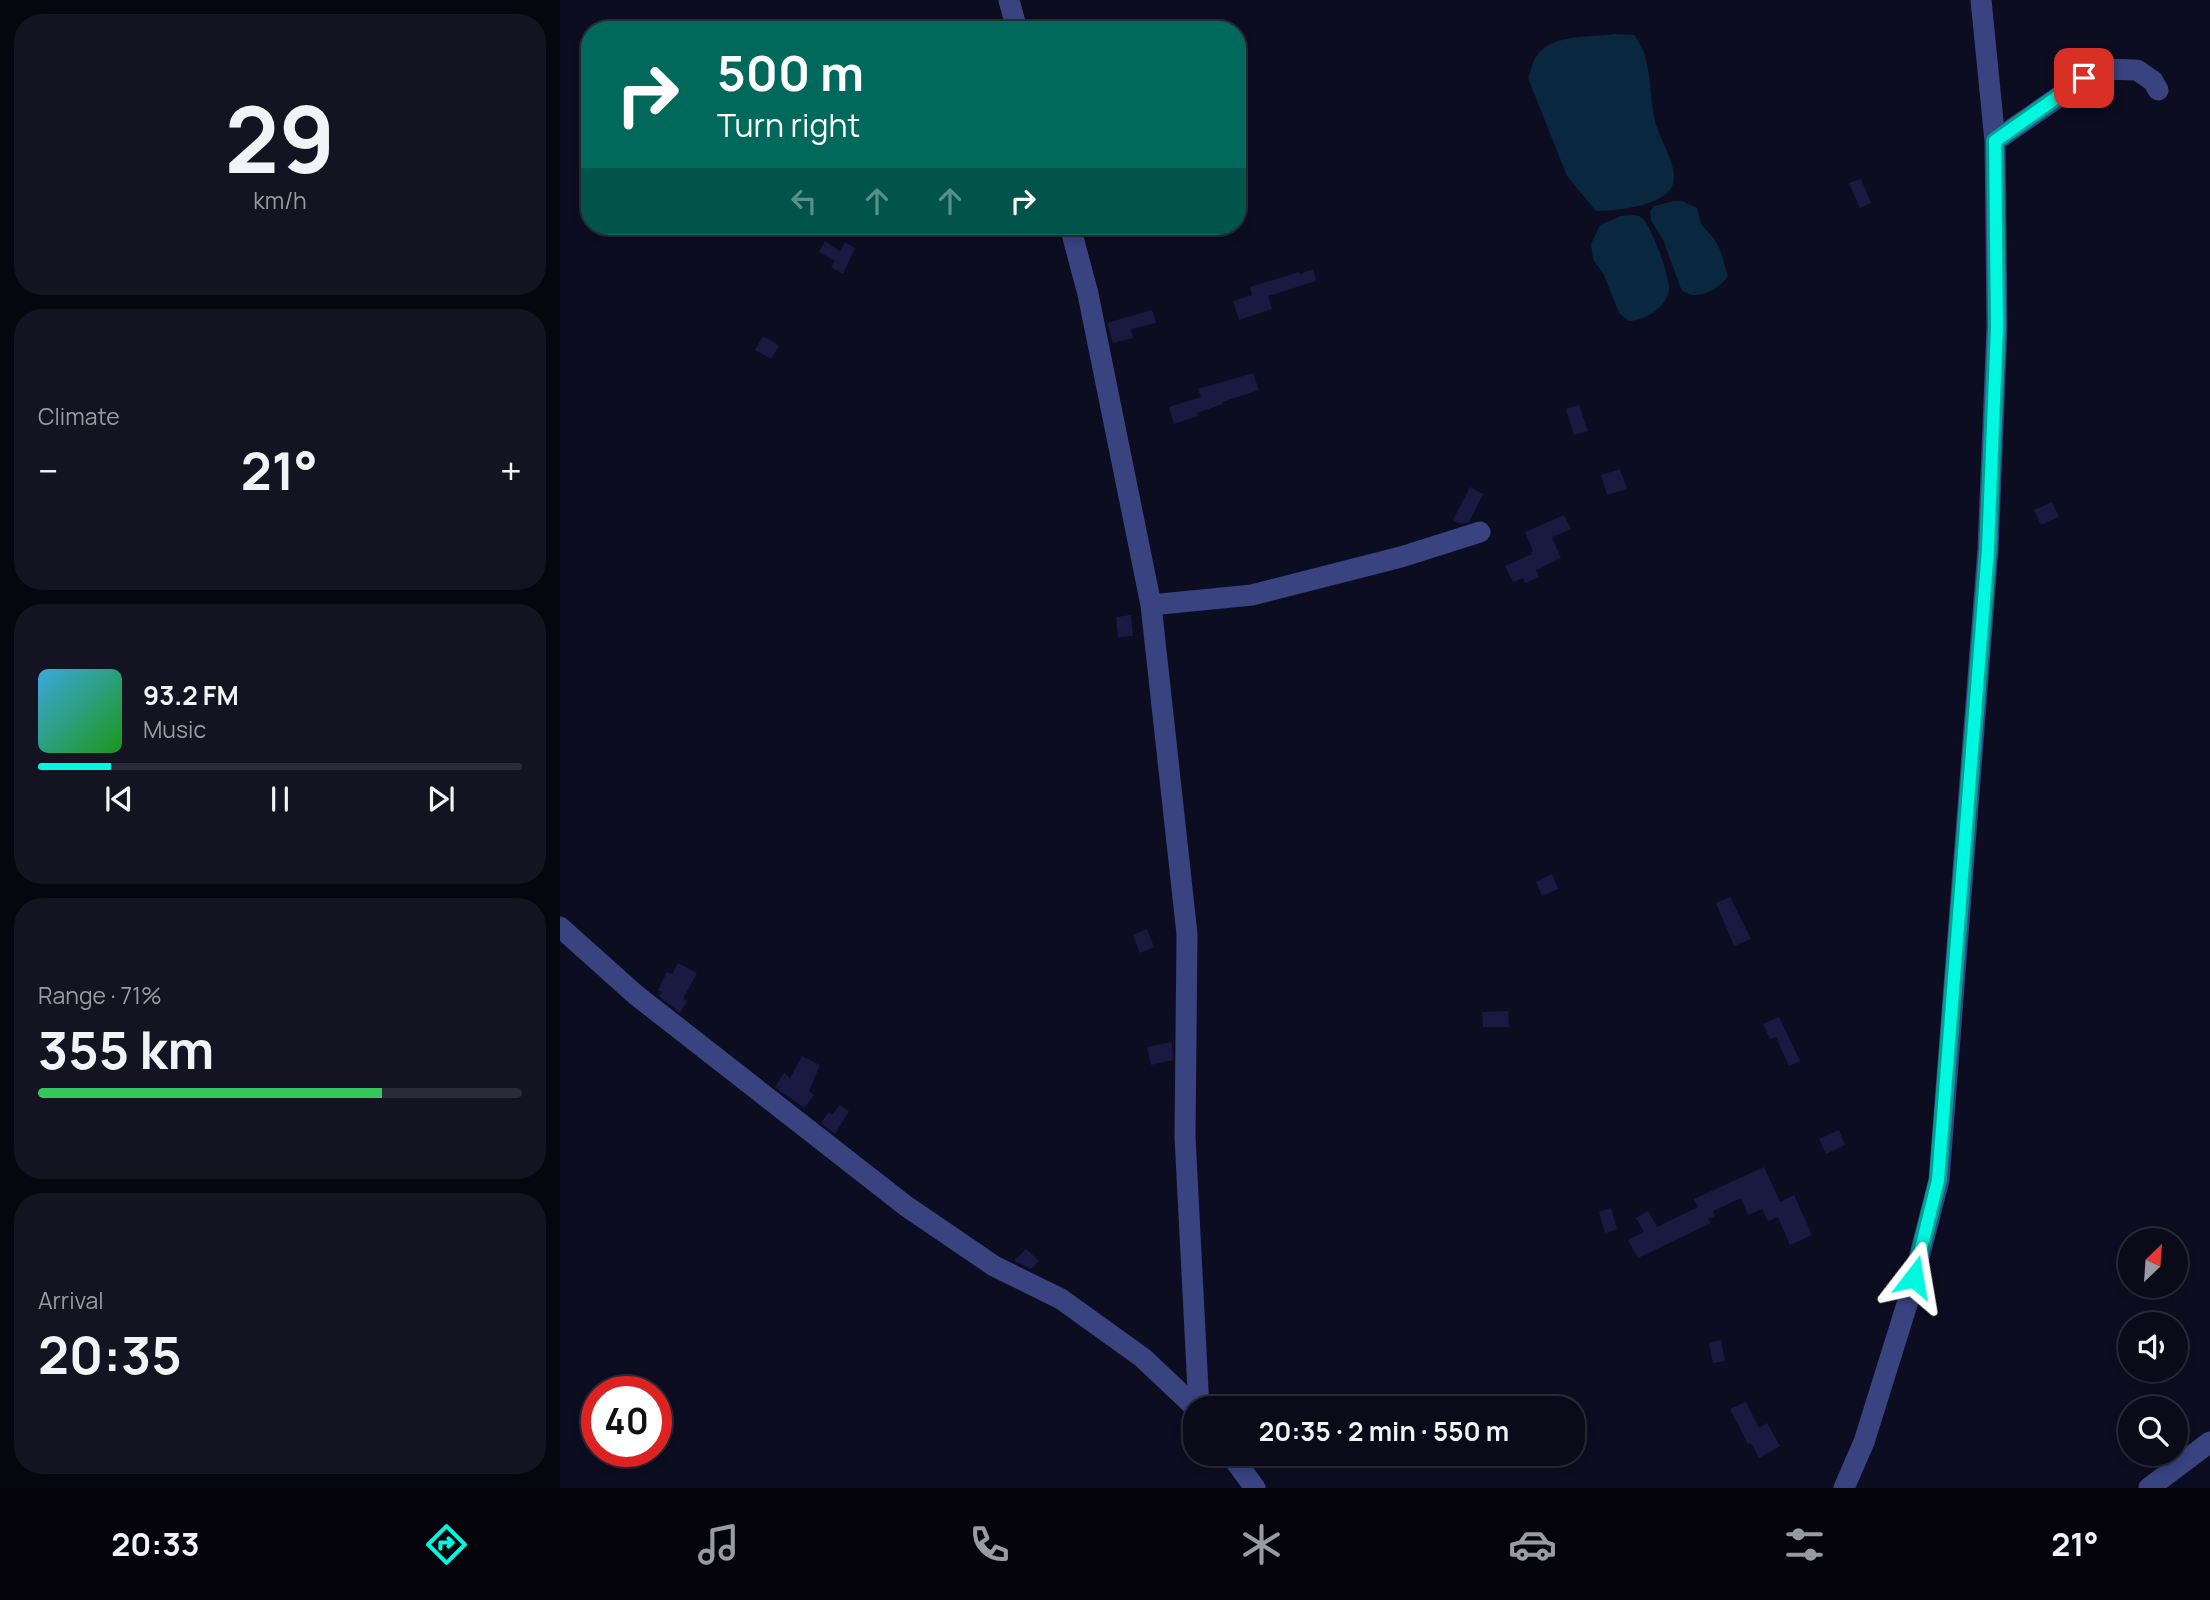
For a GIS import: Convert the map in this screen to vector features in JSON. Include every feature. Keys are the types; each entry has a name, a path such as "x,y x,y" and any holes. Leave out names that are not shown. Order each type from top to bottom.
{"street":[{"path":"1009,0 1015,21"},
{"path":"1843,1488 1864,1442 1908,1301 1938,1180 1988,549 1997,327 1995,141 1981,0"},
{"path":"1995,141 2099,69 2137,70 2153,81 2158,90"},
{"path":"1072,235 1088,293 1151,605 1187,934 1185,1137 1197,1396"},
{"path":"1151,605 1252,595 1401,557 1480,532"},
{"path":"560,927 636,995 906,1206 994,1266 1060,1299 1143,1358 1184,1396"},
{"path":"2149,1488 2210,1442"},
{"path":"1239,1466 1255,1488"}],"water":[{"path":"1634,35 1640,44 1649,74 1654,117 1672,164 1674,178 1671,187 1654,201 1629,208 1596,211 1567,176 1528,78 1536,57 1551,44 1572,38"},
{"path":"1682,201 1697,208 1701,224 1720,250 1728,276 1719,286 1706,293 1693,295 1681,289 1664,242 1651,220 1650,211 1654,206"},
{"path":"1633,215 1643,219 1651,232 1664,264 1669,290 1664,302 1654,312 1629,321 1619,313 1604,275 1593,259 1591,244 1600,225 1621,216"}],"building":[{"path":"1861,179 1871,203 1860,208 1849,183"},
{"path":"825,241 840,251 845,242 855,248 843,274 831,267 835,261 819,252"},
{"path":"1313,269 1316,281 1268,296 1272,309 1239,320 1233,301 1252,295 1250,287"},
{"path":"1152,310 1156,323 1131,329 1133,338 1113,343 1107,323"},
{"path":"763,336 779,346 771,359 755,350"},
{"path":"1253,373 1259,390 1222,402 1223,404 1197,413 1198,416 1174,424 1169,407 1201,397 1198,389"},
{"path":"1579,405 1588,431 1574,435 1566,409"},
{"path":"1620,469 1627,489 1607,495 1601,475"},
{"path":"1470,487 1483,494 1469,522 1461,524 1453,520"},
{"path":"2052,502 2059,517 2041,525 2034,510"},
{"path":"1564,515 1571,529 1552,537 1561,558 1536,570 1539,577 1525,583 1523,578 1513,582 1505,566 1532,554 1533,551 1525,532"},
{"path":"1131,615 1133,636 1118,637 1116,617"},
{"path":"1552,874 1558,889 1542,896 1536,882"},
{"path":"1730,897 1751,939 1734,946 1716,903"},
{"path":"1147,929 1154,947 1140,953 1133,935"},
{"path":"678,963 697,973 683,999 687,1001 680,1013 659,996 662,992 658,990 667,972 672,974"},
{"path":"1508,1011 1509,1027 1483,1027 1482,1012"},
{"path":"1779,1017 1800,1061 1789,1066 1776,1037 1770,1039 1763,1024"},
{"path":"1172,1042 1173,1060 1151,1065 1147,1047"},
{"path":"802,1056 820,1065 809,1091 814,1095 804,1108 775,1087 784,1073 790,1078"},
{"path":"840,1105 849,1111 835,1134 821,1123 829,1112 832,1115"},
{"path":"1839,1130 1845,1145 1826,1154 1819,1139"},
{"path":"1764,1167 1780,1202 1794,1195 1812,1235 1790,1245 1778,1217 1768,1221 1762,1209 1748,1215 1741,1198 1713,1211 1715,1216 1708,1219 1711,1223 1638,1258 1628,1240 1644,1232 1636,1218 1648,1211 1657,1227 1698,1207 1694,1199"},
{"path":"1611,1208 1617,1229 1605,1233 1599,1212"},
{"path":"1026,1249 1039,1261 1031,1269 1014,1261"},
{"path":"1721,1340 1725,1361 1713,1363 1709,1343"},
{"path":"1746,1402 1759,1428 1767,1423 1780,1446 1759,1458 1751,1443 1748,1444 1730,1409"}],"route":[{"path":"1914,1277 1938,1180 1988,549 1997,327 1995,141 2084,78"}]}
